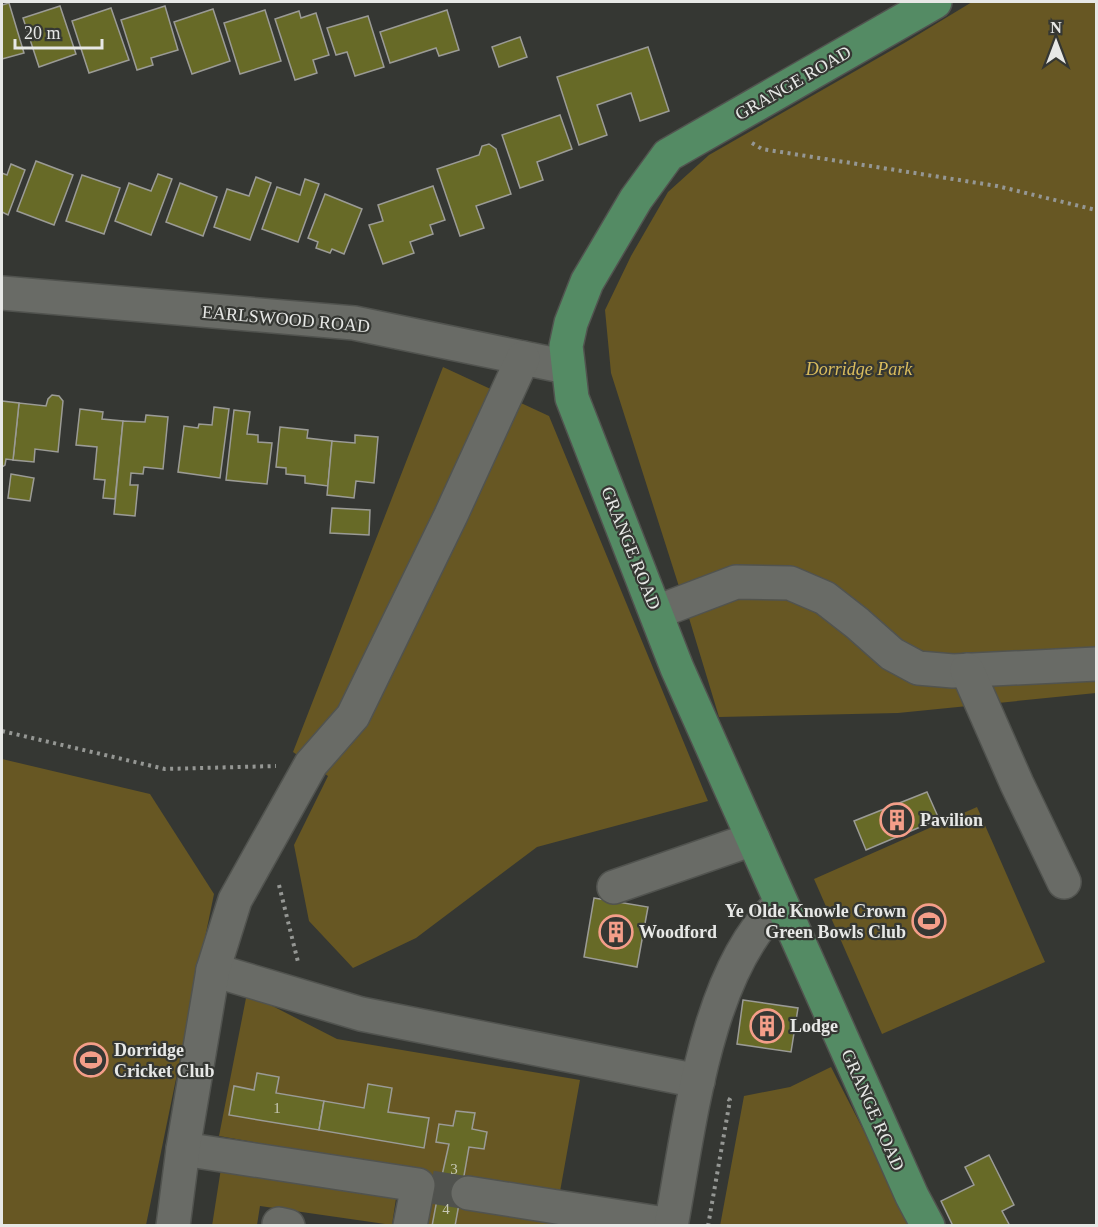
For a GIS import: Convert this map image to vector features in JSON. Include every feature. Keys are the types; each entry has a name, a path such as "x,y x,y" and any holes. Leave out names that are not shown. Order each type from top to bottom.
{"main road":[{"name":"GRANGE ROAD","path":"928,1226 912,1196 678,668 572,398 566,346 571,323 587,282 636,199 668,155 720,125 900,10 934,2"}],"street":[{"name":"EARLSWOOD ROAD","path":"2,293 354,323 567,367"},
{"path":"173,1226 183,1149 213,970 235,900 311,764 353,716 451,515 523,358"},
{"path":"657,612 736,582 790,583 825,598 892,654 918,668 953,671 1096,664"},
{"path":"966,670 1064,882"},
{"path":"614,887 753,839"},
{"path":"468,1193 671,1225 706,1045 730,976 755,933 770,912 781,903"},
{"path":"213,970 361,1014 698,1081"},
{"path":"183,1149 424,1186 410,1226"}],"path":[{"path":"720,125 762,149 997,186 1096,210"},
{"path":"2,731 165,769 311,764"},
{"path":"279,882 298,962 307,970"}],"green space":[{"name":"Dorridge Park","path":"972,2 1096,2 1096,693 898,713 719,717 611,373 605,310 631,256 668,192 709,155"},
{"path":"443,367 549,416 708,801 537,847 416,938 353,968 309,921 294,845 328,776 293,752"},
{"name":"Dorridge Cricket Club","path":"2,759 150,794 214,894 146,1225 2,1226"},
{"name":"Ye Olde Knowle Crown Green Bowls Club","path":"977,807 1045,962 882,1034 814,879"},
{"path":"247,993 337,1039 580,1080 554,1225 410,1225 418,1185 316,1153 219,1136"},
{"path":"831,1067 912,1225 720,1226 744,1096 790,1087"},
{"path":"222,1162 397,1192 392,1225 260,1206 257,1225 212,1226"}],"building":[{"path":"9,3 24,53 2,59 2,5"},
{"path":"60,6 76,54 39,67 23,18"},
{"path":"165,6 178,50 151,58 153,65 137,70 121,20"},
{"path":"111,8 129,60 89,73 72,21"},
{"path":"213,9 230,61 192,74 174,22"},
{"path":"265,10 281,61 240,74 224,23"},
{"path":"447,10 459,50 439,56 436,48 390,63 380,32"},
{"path":"299,11 301,18 316,13 329,55 313,60 317,73 295,80 275,19"},
{"path":"368,16 384,67 355,76 347,52 336,55 327,28"},
{"path":"520,37 527,57 499,67 492,47"},
{"path":"648,47 669,111 640,121 631,93 597,105 607,135 579,145 557,77"},
{"path":"560,115 572,149 537,162 543,180 520,188 502,135"},
{"path":"489,144 496,149 511,194 476,206 484,228 460,236 437,169 479,155 482,146"},
{"path":"36,161 73,175 54,225 17,211"},
{"path":"11,164 25,170 8,215 2,212 2,173 7,175"},
{"path":"158,174 172,179 151,235 115,221 129,183 151,191"},
{"path":"82,175 120,188 104,234 66,221"},
{"path":"256,177 271,183 250,240 214,227 227,189 249,196"},
{"path":"305,179 319,184 298,242 262,229 277,187 300,195"},
{"path":"180,183 217,197 203,236 166,222"},
{"path":"433,186 445,220 430,225 433,234 410,242 414,253 383,264 369,225 383,221 378,205"},
{"path":"325,194 362,209 344,254 332,249 330,253 316,248 318,242 308,238"},
{"path":"52,395 59,396 63,401 58,452 35,449 34,462 13,460 19,403 46,406"},
{"path":"2,401 19,403 13,460 6,459 2,467"},
{"path":"214,407 229,409 220,478 178,472 184,426 198,428 199,424 212,425"},
{"path":"80,409 103,412 102,419 123,421 115,499 103,498 105,480 94,479 97,447 76,445"},
{"path":"234,410 250,412 247,434 258,435 258,442 272,443 267,484 226,480"},
{"path":"146,415 168,417 163,469 144,467 143,474 131,473 130,485 138,485 135,516 114,514 123,421 145,422"},
{"path":"280,427 308,430 307,438 332,441 328,486 305,483 305,476 286,474 286,468 276,467"},
{"path":"355,435 378,437 374,483 356,481 354,498 327,495 332,441 355,443"},
{"path":"11,474 34,478 30,501 8,498"},
{"path":"332,508 370,510 369,535 330,533"},
{"name":"Pavilion","path":"927,792 939,819 866,850 854,821"},
{"name":"Woodford","path":"594,898 648,907 637,967 584,957"},
{"name":"Lodge","path":"743,1000 798,1008 791,1052 737,1044"},
{"path":"257,1073 279,1077 276,1093 324,1101 319,1130 229,1115 234,1086 254,1090"},
{"path":"368,1084 392,1088 388,1112 429,1118 424,1148 319,1130 324,1101 364,1108"},
{"path":"456,1111 475,1113 472,1129 487,1132 484,1149 469,1147 461,1193 439,1189 449,1144 436,1142 439,1124 453,1126"},
{"path":"989,1155 1014,1205 1002,1211 1010,1226 953,1226 941,1201 974,1185 965,1167"},
{"path":"439,1189 461,1193 455,1226 432,1226"}],"tunnel":[{"path":"431,1187 468,1193"}],"place":[{"name":"Pavilion","path":"897,820"},
{"name":"Ye Olde Knowle Crown Green Bowls Club","path":"929,921"},
{"name":"Woodford","path":"616,932"},
{"name":"Lodge","path":"767,1026"},
{"name":"Dorridge Cricket Club","path":"91,1060"}]}
